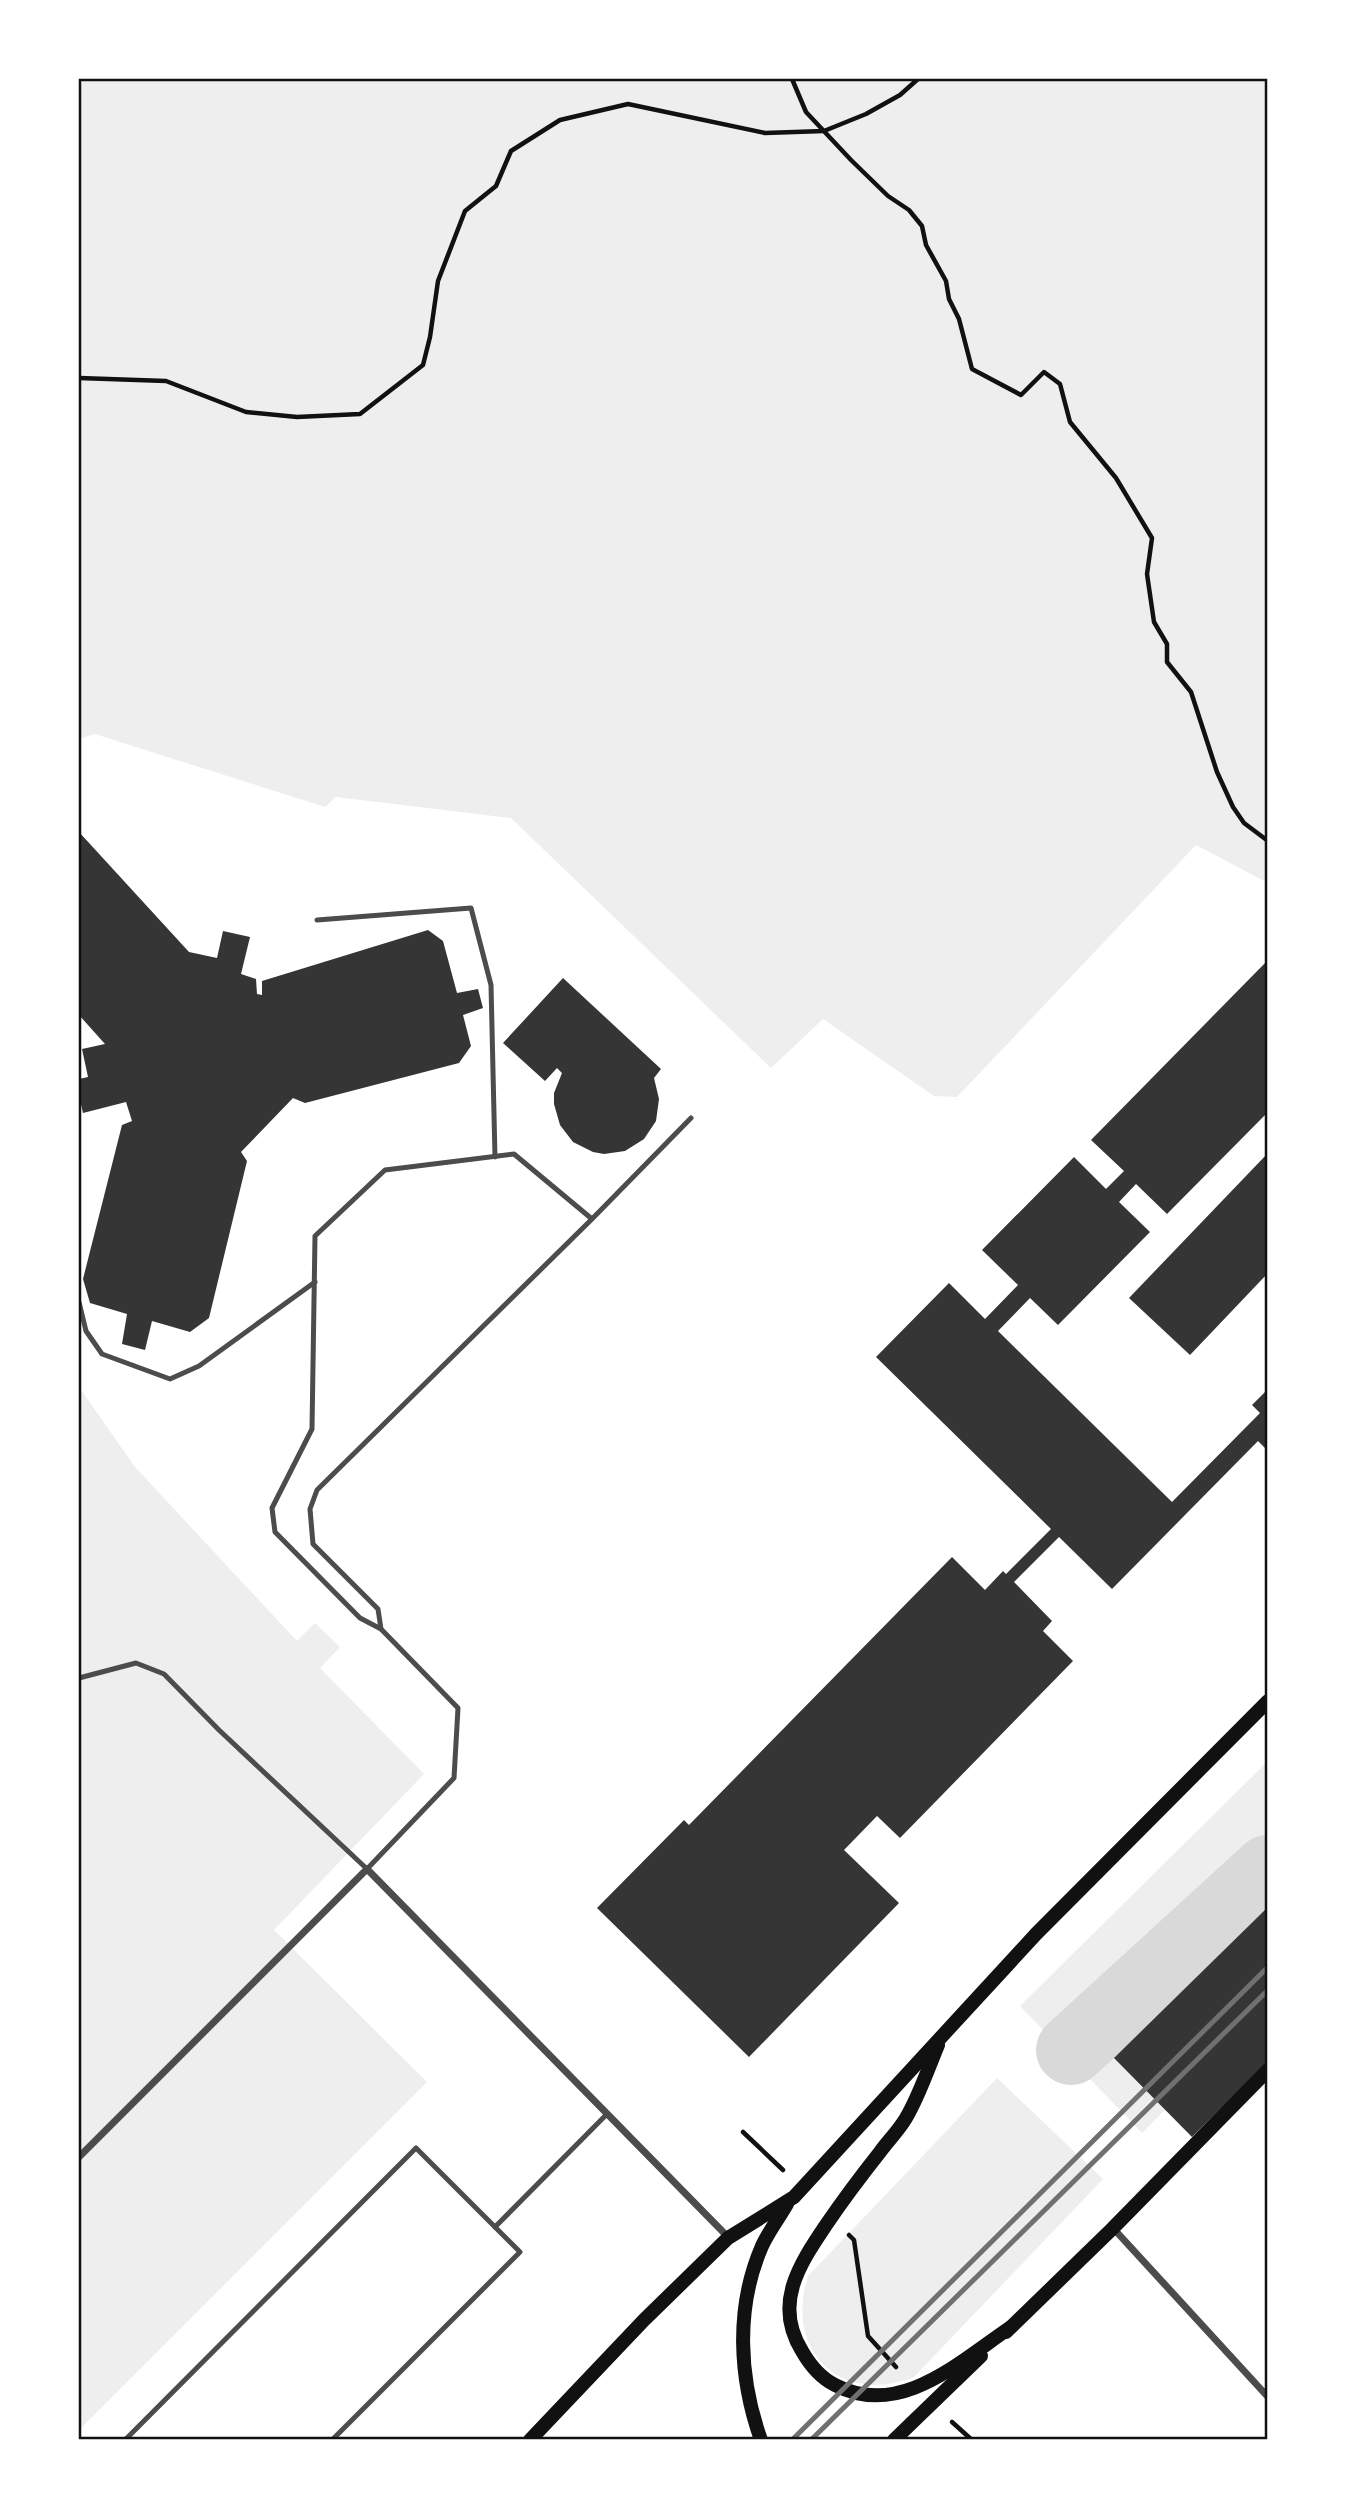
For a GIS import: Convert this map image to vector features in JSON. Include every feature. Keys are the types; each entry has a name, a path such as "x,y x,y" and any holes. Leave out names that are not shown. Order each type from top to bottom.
{"main road":[{"path":"530,2440 644,2320 728,2238 790,2200 802,2188 1036,1934 1268,1701"},
{"path":"943,2034 905,2120 846,2194 802,2261 790,2295 792,2327 796,2342 819,2373 843,2389 862,2395 890,2396 917,2389 1011,2328"},
{"path":"894,2440 1113,2228 1268,2070"},
{"path":"761,2440 750,2410 744,2369 743,2326 750,2285 763,2245 790,2200"}],"street":[{"path":"79,2157 367,1869 728,2238"},
{"path":"1113,2228 1268,2397"}],"lane":[{"path":"317,920 471,908 491,985 495,1157"},
{"path":"381,1629 378,1609 313,1544 310,1509 317,1490 691,1118"},
{"path":"79,1678 136,1663 164,1674 219,1730 367,1869 454,1778 458,1708 381,1629 360,1618 275,1532 272,1508 312,1429 315,1236 385,1170 514,1154 592,1219"},
{"path":"79,1302 86,1331 102,1354 170,1379 199,1366 315,1282"},
{"path":"495,2227 606,2115"},
{"path":"125,2440 416,2148 520,2252 332,2440"}],"path":[{"path":"792,79 806,112 888,196 909,210 922,226 926,244 946,281 948,299 959,319 972,369 1021,395 1044,372 1060,384 1070,422 1116,478 1152,538 1147,574 1154,622 1167,644 1167,662 1191,692 1217,772 1233,807 1244,822 1268,841"},
{"path":"79,378 166,381 246,412 297,417 360,414 423,365 438,281 466,211 496,186 511,151 559,120 628,104 765,133 824,131 866,114 900,95 918,79"},
{"path":"743,2132 802,2188"},
{"path":"831,2217 853,2240 868,2336 917,2389"},
{"path":"931,2403 972,2440"}],"shaded area":[{"path":"79,79 1268,79 1268,883 1196,845 957,1097 934,1096 823,1019 771,1068 511,818 336,797 325,807 95,734 79,739"},
{"path":"79,1387 135,1467 297,1641 315,1623 340,1647 320,1668 424,1774 274,1930 427,2082 79,2430"},
{"path":"1268,1761 1268,2006 1142,2133 1020,2006"},
{"path":"997,2078 1103,2179 914,2377 887,2384 863,2384 842,2378 824,2366 811,2349 804,2328 803,2303 808,2276"}],"building":[{"path":"79,832 189,952 217,958 223,931 250,937 241,974 256,979 257,994 262,995 262,981 428,930 443,941 457,993 478,989 483,1008 463,1015 471,1046 459,1063 305,1103 293,1098 241,1152 247,1161 209,1318 190,1332 152,1321 145,1350 122,1344 127,1314 90,1303 83,1279 122,1125 132,1121 126,1102 83,1113 79,1096 79,1079 88,1077 82,1049 105,1044 79,1015"},
{"path":"1268,960 1268,1112 1167,1214 1136,1184 1119,1202 1150,1232 1058,1325 1030,1298 998,1331 1172,1502 1260,1413 1252,1405 1268,1389 1268,1451 1258,1441 1112,1589 1059,1537 1014,1582 1052,1621 1043,1631 1073,1661 900,1838 877,1816 844,1850 899,1903 749,2057 597,1908 684,1820 689,1825 952,1557 985,1590 1003,1571 1006,1574 1051,1529 876,1357 949,1283 985,1319 1018,1285 982,1250 1074,1157 1106,1189 1124,1171 1091,1140"},
{"path":"563,978 661,1069 654,1078 659,1099 656,1121 644,1139 625,1151 604,1154 593,1152 573,1142 560,1125 554,1104 554,1093 562,1073 557,1068 545,1081 503,1043"},
{"path":"1268,1153 1268,1273 1190,1355 1129,1298"},
{"path":"1268,1907 1268,2062 1192,2137 1114,2058"}],"waterway":[{"path":"1071,2050 1268,1870"}],"railway":[{"path":"792,2440 1268,1967"},
{"path":"811,2440 1268,1990"}]}
